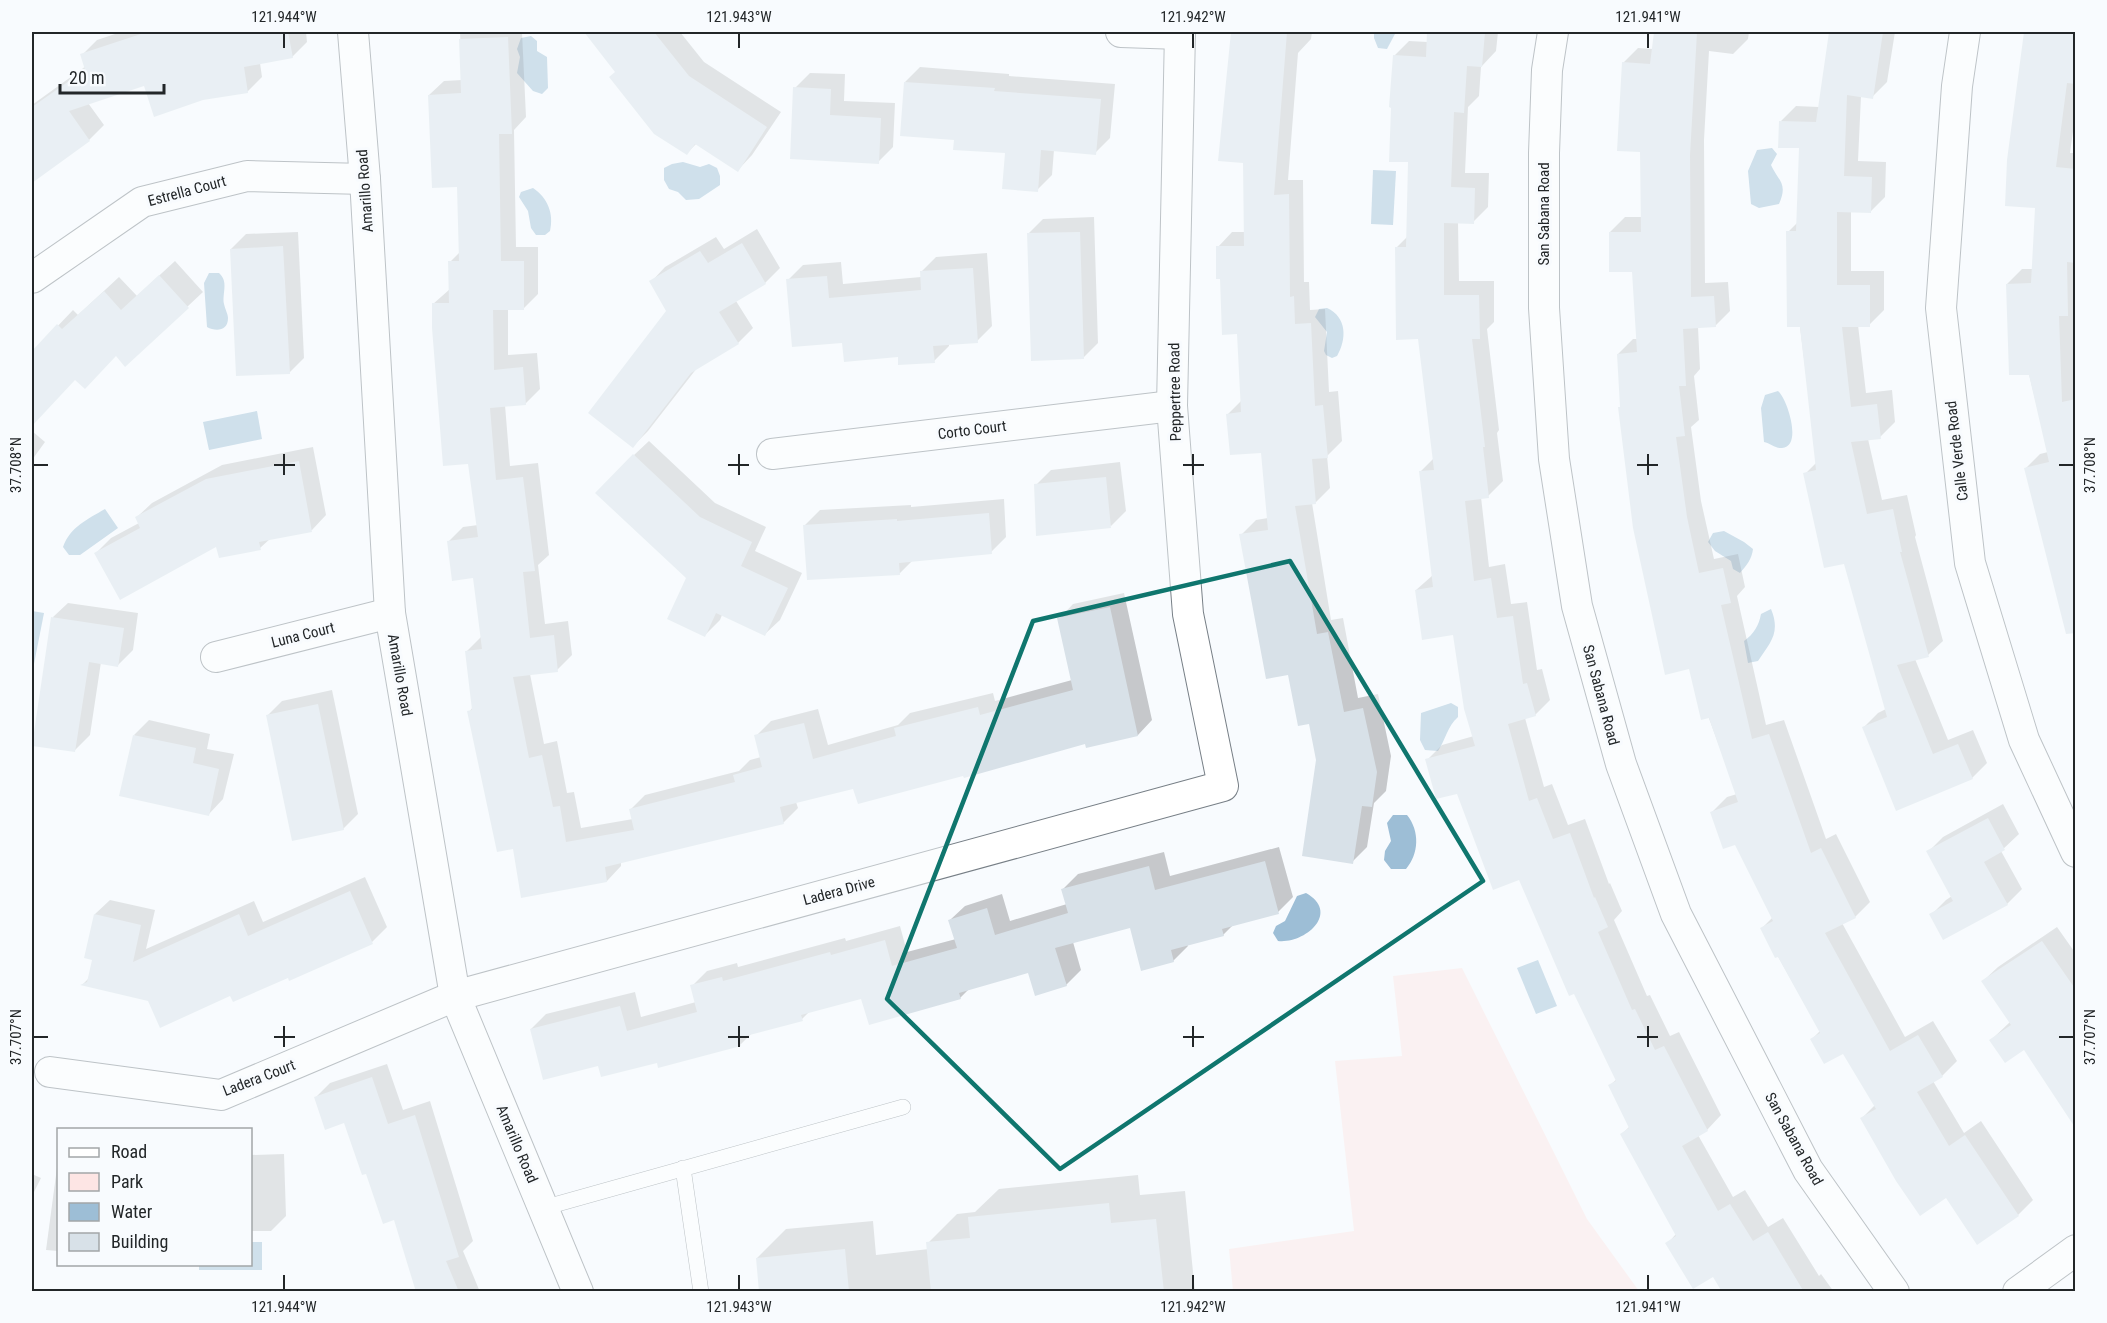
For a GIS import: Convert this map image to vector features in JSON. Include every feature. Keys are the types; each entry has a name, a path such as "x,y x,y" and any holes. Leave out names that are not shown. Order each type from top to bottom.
{"street":[{"name":"Amarillo Road","path":"353,32 390,613 455,996 578,1292"},
{"path":"1121,32 1180,33"},
{"name":"San Sabana Road","path":"1553,32 1547,70 1544,153 1544,308 1554,459 1580,618 1621,764 1676,914 1808,1170 1894,1292"},
{"name":"Calle Verde Road","path":"1965,32 1957,86 1941,308 1970,563 2024,740 2076,852"},
{"name":"Peppertree Road","path":"1180,33 1172,406 1188,615 1223,786"},
{"name":"Estrella Court","path":"32,278 142,202 247,176 364,179"},
{"name":"Corto Court","path":"772,454 1172,406"},
{"name":"Luna Court","path":"216,657 390,613"},
{"name":"Ladera Drive","path":"455,996 1223,786"},
{"name":"Ladera Court","path":"50,1072 221,1095 455,996"},
{"path":"2018,1292 2076,1250"}],"lane":[{"path":"543,1208 903,1107"},
{"path":"683,1168 701,1292"}],"highlighted area":[{"path":"1290,561 1483,881 1060,1169 887,999 1033,621"}],"green space":[{"path":"1462,968 1587,1219 1639,1291 1233,1291 1229,1249 1354,1231 1335,1061 1402,1056 1393,976"}],"water":[{"path":"1374,32 1396,32 1387,49 1378,48"},
{"path":"531,36 537,41 537,51 547,57 548,88 542,94 533,91 517,73 520,57 517,49 521,38"},
{"path":"1772,148 1777,154 1771,165 1783,187 1782,197 1779,204 1759,208 1751,204 1748,171 1757,150"},
{"path":"683,162 700,167 709,164 717,168 720,185 699,199 686,200 678,192 669,189 664,180 664,168"},
{"path":"1373,170 1396,171 1393,225 1371,224"},
{"path":"533,188 543,197 549,207 551,225 550,231 545,235 536,235 531,228 528,211 519,197 521,192"},
{"path":"209,273 219,273 224,280 224,304 228,318 226,326 221,329 214,330 207,327 204,283"},
{"path":"1327,308 1334,312 1342,323 1344,336 1337,356 1332,358 1324,351 1327,332 1315,317 1319,309"},
{"path":"1778,391 1789,412 1792,431 1792,440 1788,446 1782,448 1764,442 1761,408 1765,395"},
{"path":"257,411 262,439 209,450 203,422"},
{"path":"105,509 118,528 80,555 69,555 63,547 70,534 80,524"},
{"path":"1724,531 1753,549 1750,559 1740,573 1733,569 1731,561 1715,551 1708,542 1713,533"},
{"path":"1771,609 1775,625 1773,637 1758,661 1748,663 1744,641 1756,629 1761,614"},
{"path":"32,611 44,613 33,669 32,669"},
{"path":"1451,703 1458,707 1458,717 1451,725 1438,751 1425,750 1420,740 1421,713"},
{"path":"1393,815 1407,815 1416,835 1415,850 1406,869 1391,869 1384,860 1385,851 1391,841 1387,823"},
{"path":"1306,893 1316,901 1320,909 1320,918 1315,926 1299,938 1278,941 1273,933 1276,926 1285,921 1297,896"},
{"path":"1538,960 1557,1006 1536,1014 1517,968"},
{"path":"252,1242 262,1242 262,1270 199,1270 199,1266 252,1266"}],"building":[{"path":"147,32 288,32 293,58 244,67 248,93 203,100 154,117 144,86 69,111 90,141 32,183 32,107 85,70 80,54"},
{"path":"584,32 654,32 689,76 767,127 738,172 695,144 687,155 654,134 609,77 615,72"},
{"path":"1231,32 1287,32 1274,195 1289,194 1290,297 1294,296 1295,324 1311,323 1315,406 1323,405 1328,458 1312,459 1316,504 1295,506 1317,634 1328,632 1344,712 1363,708 1377,772 1372,807 1362,806 1353,864 1302,856 1316,760 1309,724 1298,726 1288,675 1266,679 1239,534 1268,530 1261,453 1230,455 1226,414 1241,412 1237,334 1222,335 1220,279 1216,279 1216,246 1244,246 1243,163 1218,161"},
{"path":"1427,32 1485,32 1482,67 1467,66 1464,113 1454,112 1451,187 1475,188 1474,224 1444,223 1444,295 1479,295 1480,339 1472,339 1489,498 1465,501 1474,581 1491,578 1497,618 1513,616 1523,684 1527,683 1536,716 1508,724 1529,801 1537,798 1553,839 1570,833 1594,898 1608,927 1598,932 1632,1010 1635,1009 1655,1050 1664,1046 1708,1131 1682,1146 1718,1211 1730,1204 1753,1241 1768,1232 1804,1292 1722,1292 1713,1277 1693,1289 1665,1243 1676,1236 1620,1134 1629,1128 1608,1085 1616,1081 1574,994 1569,996 1519,880 1493,890 1457,794 1436,799 1425,759 1475,746 1464,709 1453,635 1422,640 1415,590 1433,587 1419,471 1434,470 1418,339 1396,340 1395,247 1406,247 1408,162 1389,162 1391,108 1389,107 1393,55 1426,57"},
{"path":"1654,32 1697,32 1690,155 1691,297 1714,296 1716,327 1683,329 1686,386 1679,386 1685,436 1676,437 1687,517 1699,573 1723,568 1731,603 1721,605 1752,739 1769,734 1811,853 1821,848 1856,918 1825,933 1890,1051 1918,1035 1943,1077 1917,1092 1949,1146 1965,1135 2019,1216 1977,1245 1946,1198 1920,1216 1896,1181 1860,1118 1876,1109 1843,1054 1824,1064 1810,1039 1820,1033 1778,957 1775,958 1760,928 1773,921 1735,845 1723,849 1710,812 1738,802 1709,718 1701,720 1689,669 1665,675 1633,528 1618,407 1620,407 1617,354 1637,352 1632,272 1609,272 1609,232 1641,232 1640,152 1617,151 1622,62 1650,64"},
{"path":"1829,32 1883,32 1873,99 1847,95 1844,176 1872,177 1871,213 1837,212 1837,285 1870,285 1870,327 1842,327 1851,407 1877,404 1881,439 1851,442 1867,514 1893,509 1902,552 1900,552 1929,657 1897,665 1933,754 1958,744 1973,779 1896,811 1862,727 1887,717 1844,564 1824,568 1803,473 1816,470 1800,327 1787,327 1786,231 1796,231 1799,148 1778,148 1779,121 1816,122"},
{"path":"2024,32 2076,32 2076,84 2067,83 2056,167 2076,169 2076,263 2067,262 2068,316 2059,316 2062,402 2076,399 2076,633 2066,634 2024,468 2049,462 2029,375 2009,375 2006,284 2031,283 2035,208 2005,206 2007,160"},
{"path":"508,37 512,134 499,134 501,261 524,261 524,310 493,310 494,370 523,367 526,405 490,408 496,480 523,477 535,571 523,572 530,638 554,635 558,672 513,677 529,758 542,755 553,807 560,806 566,842 634,830 629,809 735,782 733,775 762,767 754,735 804,723 813,759 896,736 894,728 978,707 980,715 1073,690 1057,618 1110,607 1138,736 1086,748 1085,744 964,778 963,776 858,804 853,789 780,807 784,824 605,867 607,882 521,898 513,849 497,852 467,711 472,710 465,651 482,649 473,578 452,581 447,541 478,537 468,464 443,466 432,303 449,303 448,261 459,261 457,187 432,188 428,95 461,93 459,39"},
{"path":"904,82 995,88 994,91 1101,99 1096,155 1041,150 1038,192 1002,189 1005,153 953,150 954,140 900,136"},
{"path":"793,87 831,89 830,115 881,118 879,164 790,159"},
{"path":"1080,232 1084,359 1031,361 1027,233"},
{"path":"742,243 766,284 719,312 739,344 691,373 633,448 588,413 666,311 649,281 700,251 708,263"},
{"path":"283,246 290,374 236,376 230,249"},
{"path":"973,268 978,343 933,346 935,363 898,365 898,357 844,362 842,343 792,347 786,279 827,276 829,298 921,290 920,271"},
{"path":"159,275 189,308 125,367 116,356 85,389 75,380 32,426 32,351 57,324 62,329 104,291 121,310"},
{"path":"633,454 700,517 752,542 741,566 788,588 765,636 716,613 705,637 667,619 686,578 595,493"},
{"path":"299,461 312,532 259,542 261,550 219,558 216,547 120,600 94,553 140,528 135,517 206,479"},
{"path":"1106,477 1111,528 1036,536 1034,484"},
{"path":"989,513 992,554 899,563 900,575 807,580 803,525 897,519 897,521"},
{"path":"51,617 124,628 118,667 89,662 75,752 32,746"},
{"path":"318,704 344,830 292,841 266,715"},
{"path":"133,735 196,748 193,763 219,769 209,816 119,796"},
{"path":"1988,818 2005,850 1984,862 2008,905 1943,940 1929,914 1953,901 1926,851"},
{"path":"1265,861 1279,914 1222,929 1224,936 1171,950 1174,962 1141,971 1130,928 1055,948 1067,986 1035,996 1028,973 959,993 961,999 869,1025 861,999 801,1015 803,1021 738,1038 741,1046 658,1068 657,1063 601,1077 598,1066 543,1080 530,1029 620,1006 627,1031 697,1012 690,985 722,977 723,981 830,952 831,955 885,940 892,966 957,948 948,920 987,908 995,935 1068,913 1061,889 1149,866 1155,890"},
{"path":"350,891 373,944 289,981 288,978 233,1002 230,996 160,1028 148,1001 80,985 87,982 92,960 84,958 94,914 141,925 133,962 239,914 248,936"},
{"path":"2042,941 2076,990 2076,1129 2024,1050 2005,1063 1989,1040 2011,1025 1981,981"},
{"path":"372,1077 388,1124 415,1115 459,1257 446,1261 459,1292 416,1292 394,1220 383,1224 366,1174 362,1175 344,1123 325,1130 314,1097"},
{"path":"1109,1203 1111,1223 1156,1219 1164,1292 931,1292 926,1242 970,1238 968,1217"},
{"path":"845,1249 849,1292 759,1292 756,1258"}]}
